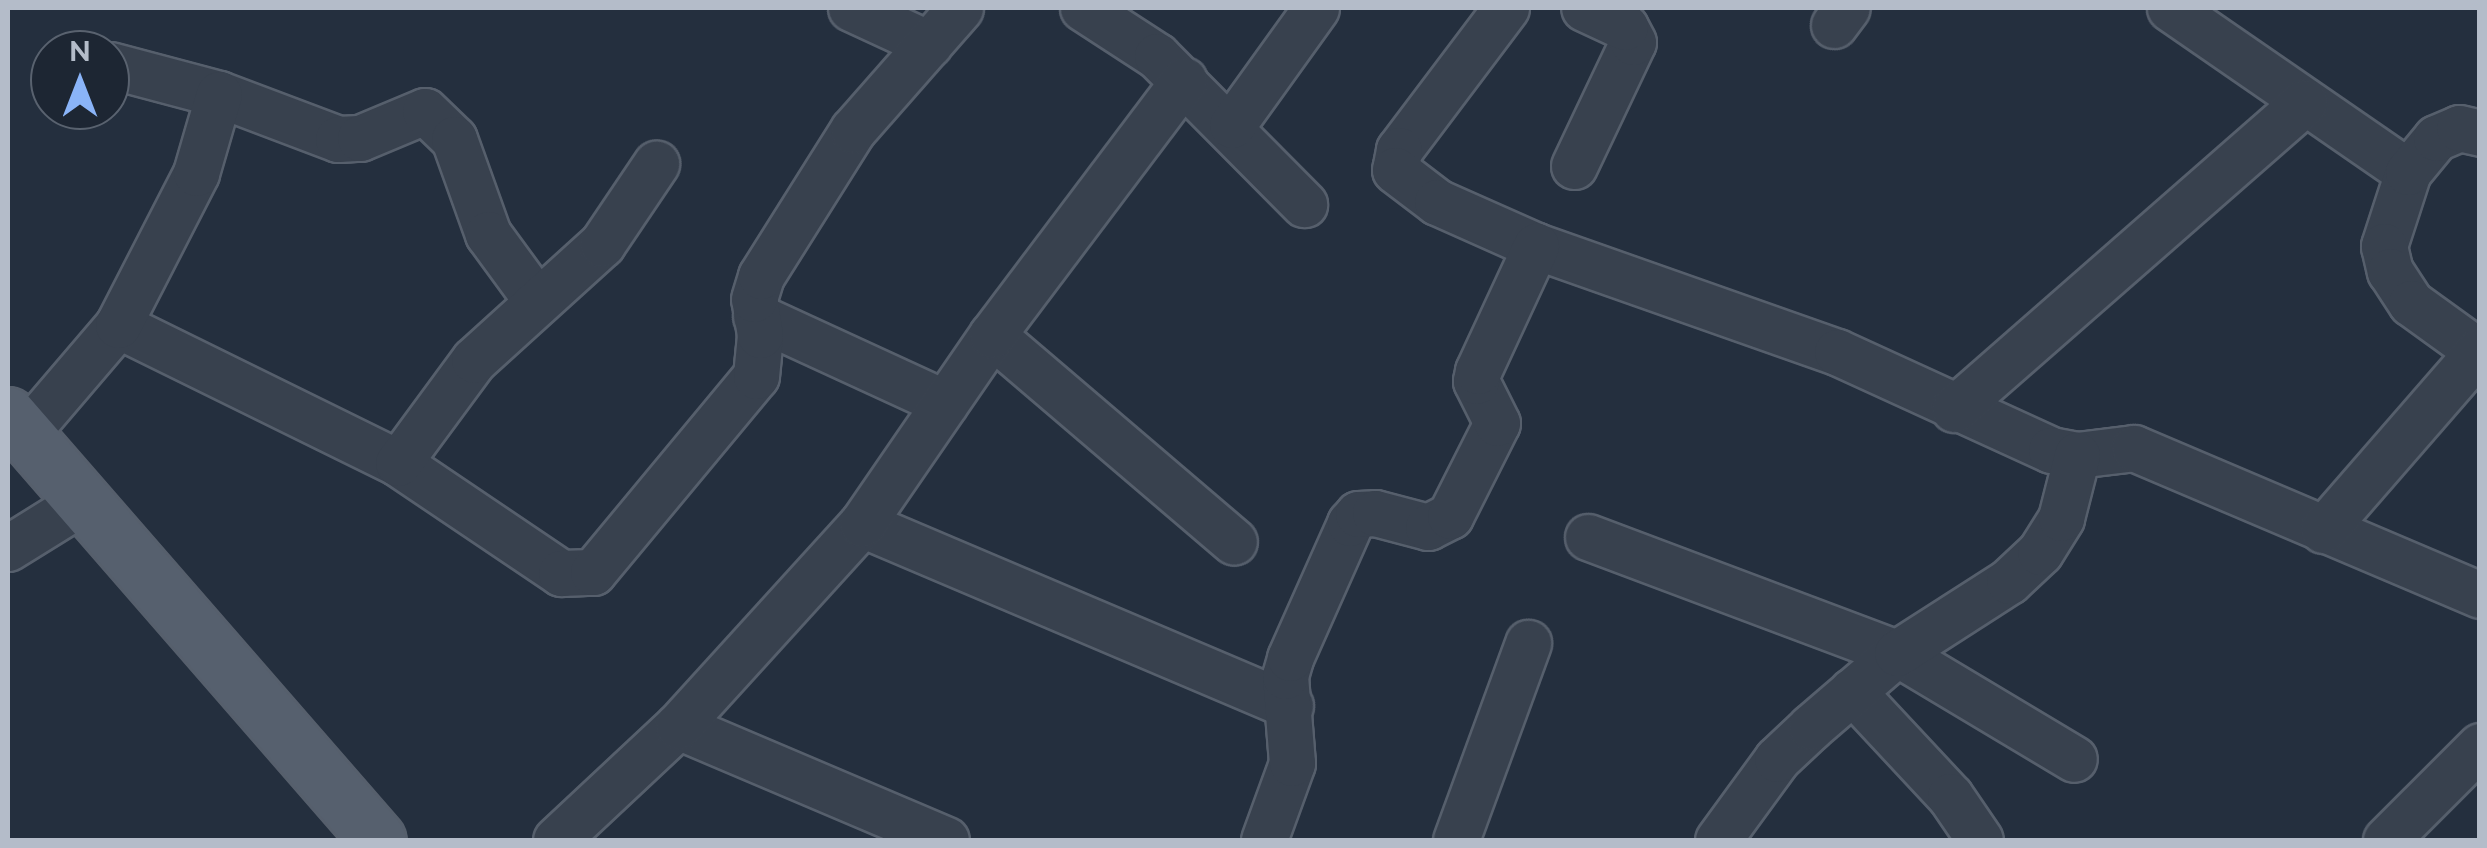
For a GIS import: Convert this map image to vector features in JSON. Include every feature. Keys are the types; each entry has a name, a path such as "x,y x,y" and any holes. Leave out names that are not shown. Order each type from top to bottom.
{"main road":[{"path":"16,424 87,499 378,840"}],"street":[{"path":"851,8 929,44"},
{"path":"118,325 398,462 561,573 593,572 756,376 761,276 813,187 853,130 960,8"},
{"path":"1082,8 1184,80 1232,125 1304,204"},
{"path":"1232,125 1316,8"},
{"path":"1506,8 1399,150 1395,170 1437,202 1536,246 1837,352 1954,409 2077,455 2134,448 2480,596"},
{"path":"1574,166 1633,42 1625,27 1584,8"},
{"path":"2170,8 2408,172"},
{"path":"130,70 219,94 338,139 360,138 425,111 441,121 488,234 538,301"},
{"path":"556,840 678,726 862,524 992,335 1184,80"},
{"path":"16,424 118,325 196,174 219,94"},
{"path":"1954,409 2305,102"},
{"path":"2322,530 2479,353 2411,303 2390,271 2384,246 2408,172 2436,138 2459,128 2480,133"},
{"path":"398,462 457,380 602,244 656,164"},
{"path":"1264,840 1292,764 1290,658 1350,523 1358,514 1375,513 1428,527 1450,516 1497,423 1476,381 1478,371 1536,246"},
{"path":"756,316 945,403"},
{"path":"992,335 1234,542"},
{"path":"1718,840 1777,759 1852,691 1897,653 2009,580 2040,552 2061,518 2077,455"},
{"path":"8,548 87,499"},
{"path":"862,524 1290,706"},
{"path":"1588,537 1897,653 2074,760"},
{"path":"1456,840 1528,643"},
{"path":"1852,691 1950,796 1980,840"},
{"path":"678,726 946,840"},
{"path":"2386,840 2480,746"}]}
